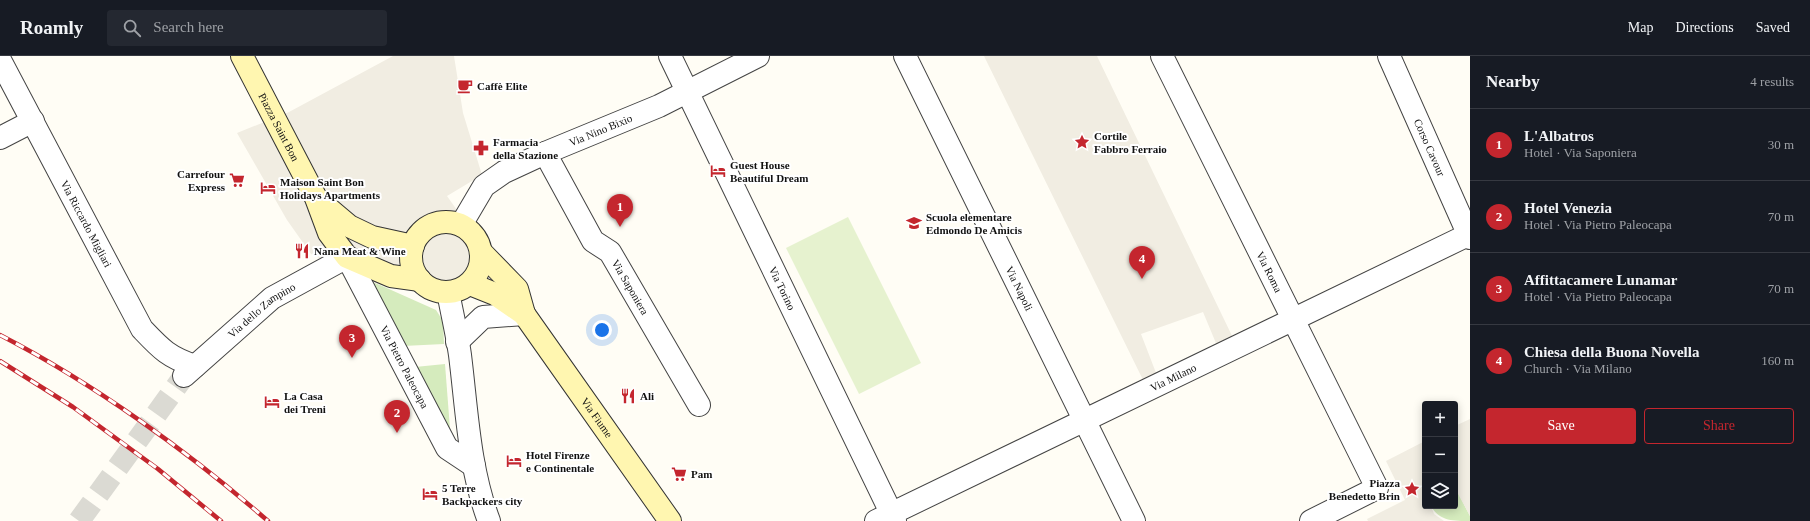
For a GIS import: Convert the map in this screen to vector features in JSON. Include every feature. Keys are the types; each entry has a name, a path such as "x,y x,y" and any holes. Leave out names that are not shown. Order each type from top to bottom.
{"street":[{"name":"Piazza Saint Bon","path":"242,56 316,198 329,233 347,257 391,276 420,280 430,288 448,292"},
{"name":"Via Torino","path":"670,56 887,519"},
{"name":"Via Nino Bixio","path":"461,225 484,186 504,172 545,153 659,106 758,56"},
{"name":"Via Napoli","path":"905,56 1134,521"},
{"name":"Via Roma","path":"1162,56 1377,488 1311,521"},
{"name":"Corso Cavour","path":"1389,56 1470,236"},
{"name":"Via Riccardo Migliari","path":"0,60 142,329 164,352 179,360 190,371"},
{"path":"0,138 33,121"},
{"name":"Via Saponiera","path":"545,153 594,241 610,252 699,406"},
{"name":"Piazza Saint Bon","path":"316,198 349,226 372,237 413,246"},
{"path":"420,280 411,262 413,246 421,232 432,224 450,222 461,225 473,233 480,245 482,253 479,272 470,284 460,290 448,292 457,342 468,439 488,521"},
{"name":"Via Milano","path":"887,519 1084,420 1470,236"},
{"name":"Via Fiume","path":"482,253 517,289 524,314 670,521"},
{"name":"Via dello Zampino","path":"190,371 272,298 347,257"},
{"name":"Via Pietro Paleocapa","path":"347,257 447,448 474,466"},
{"name":"Via Fiume","path":"470,284 495,294 524,314"},
{"path":"457,342 483,317 524,314"}],"green space":[{"path":"848,217 921,363 859,394 786,248"},
{"path":"371,281 436,310 443,321 444,344 403,346"},
{"path":"445,364 450,429 444,424 415,367"},
{"path":"1458,493 1470,516 1470,521 1447,519 1438,515 1433,509 1458,509"}],"shaded area":[{"path":"393,56 454,56 463,113 482,175 447,196 459,213 484,237 489,250 483,273 478,281 466,292 456,296 444,298 416,286 380,285 351,274 311,254 287,220 237,133 289,112"},
{"name":"Cortile Fabbro Ferraio","path":"984,56 1097,56 1235,342 1218,348 1203,312 1141,334 1158,378 1145,384"},
{"path":"1470,419 1470,516 1458,494 1458,425"},
{"name":"Piazza Benedetto Brin","path":"1422,443 1422,509 1432,509 1434,514 1444,521 1368,521 1367,519 1405,500 1386,461"}],"tunnel":[{"path":"79,521 184,376"}],"railway":[{"path":"0,335 70,375 139,420 173,444 238,495 268,521"},
{"path":"0,361 73,407 158,469 221,521"}],"place":[{"name":"Caffè Elìte","path":"465,86"},
{"name":"Cortile Fabbro Ferraio","path":"1082,142"},
{"name":"Farmacia della Stazione","path":"481,148"},
{"name":"Guest House Beautiful Dream","path":"718,171"},
{"name":"Carrefour Express","path":"237,180"},
{"name":"Maison Saint Bon Holidays Apartments","path":"268,188"},
{"name":"Scuola elementare Edmondo De Amicis","path":"914,223"},
{"name":"L'Albatros","path":"620,227"},
{"name":"Nana Meat & Wine","path":"302,251"},
{"name":"Chiesa della Buona Novella","path":"1142,279"},
{"name":"Affittacamere Lunamar","path":"352,358"},
{"name":"Ali","path":"628,396"},
{"name":"La Casa dei Treni","path":"272,402"},
{"name":"Hotel Venezia","path":"397,433"},
{"name":"Hotel Firenze e Continentale","path":"514,461"},
{"name":"Pam","path":"679,474"},
{"name":"Piazza Benedetto Brin","path":"1412,489"},
{"name":"5 Terre Backpackers city","path":"430,494"}]}
